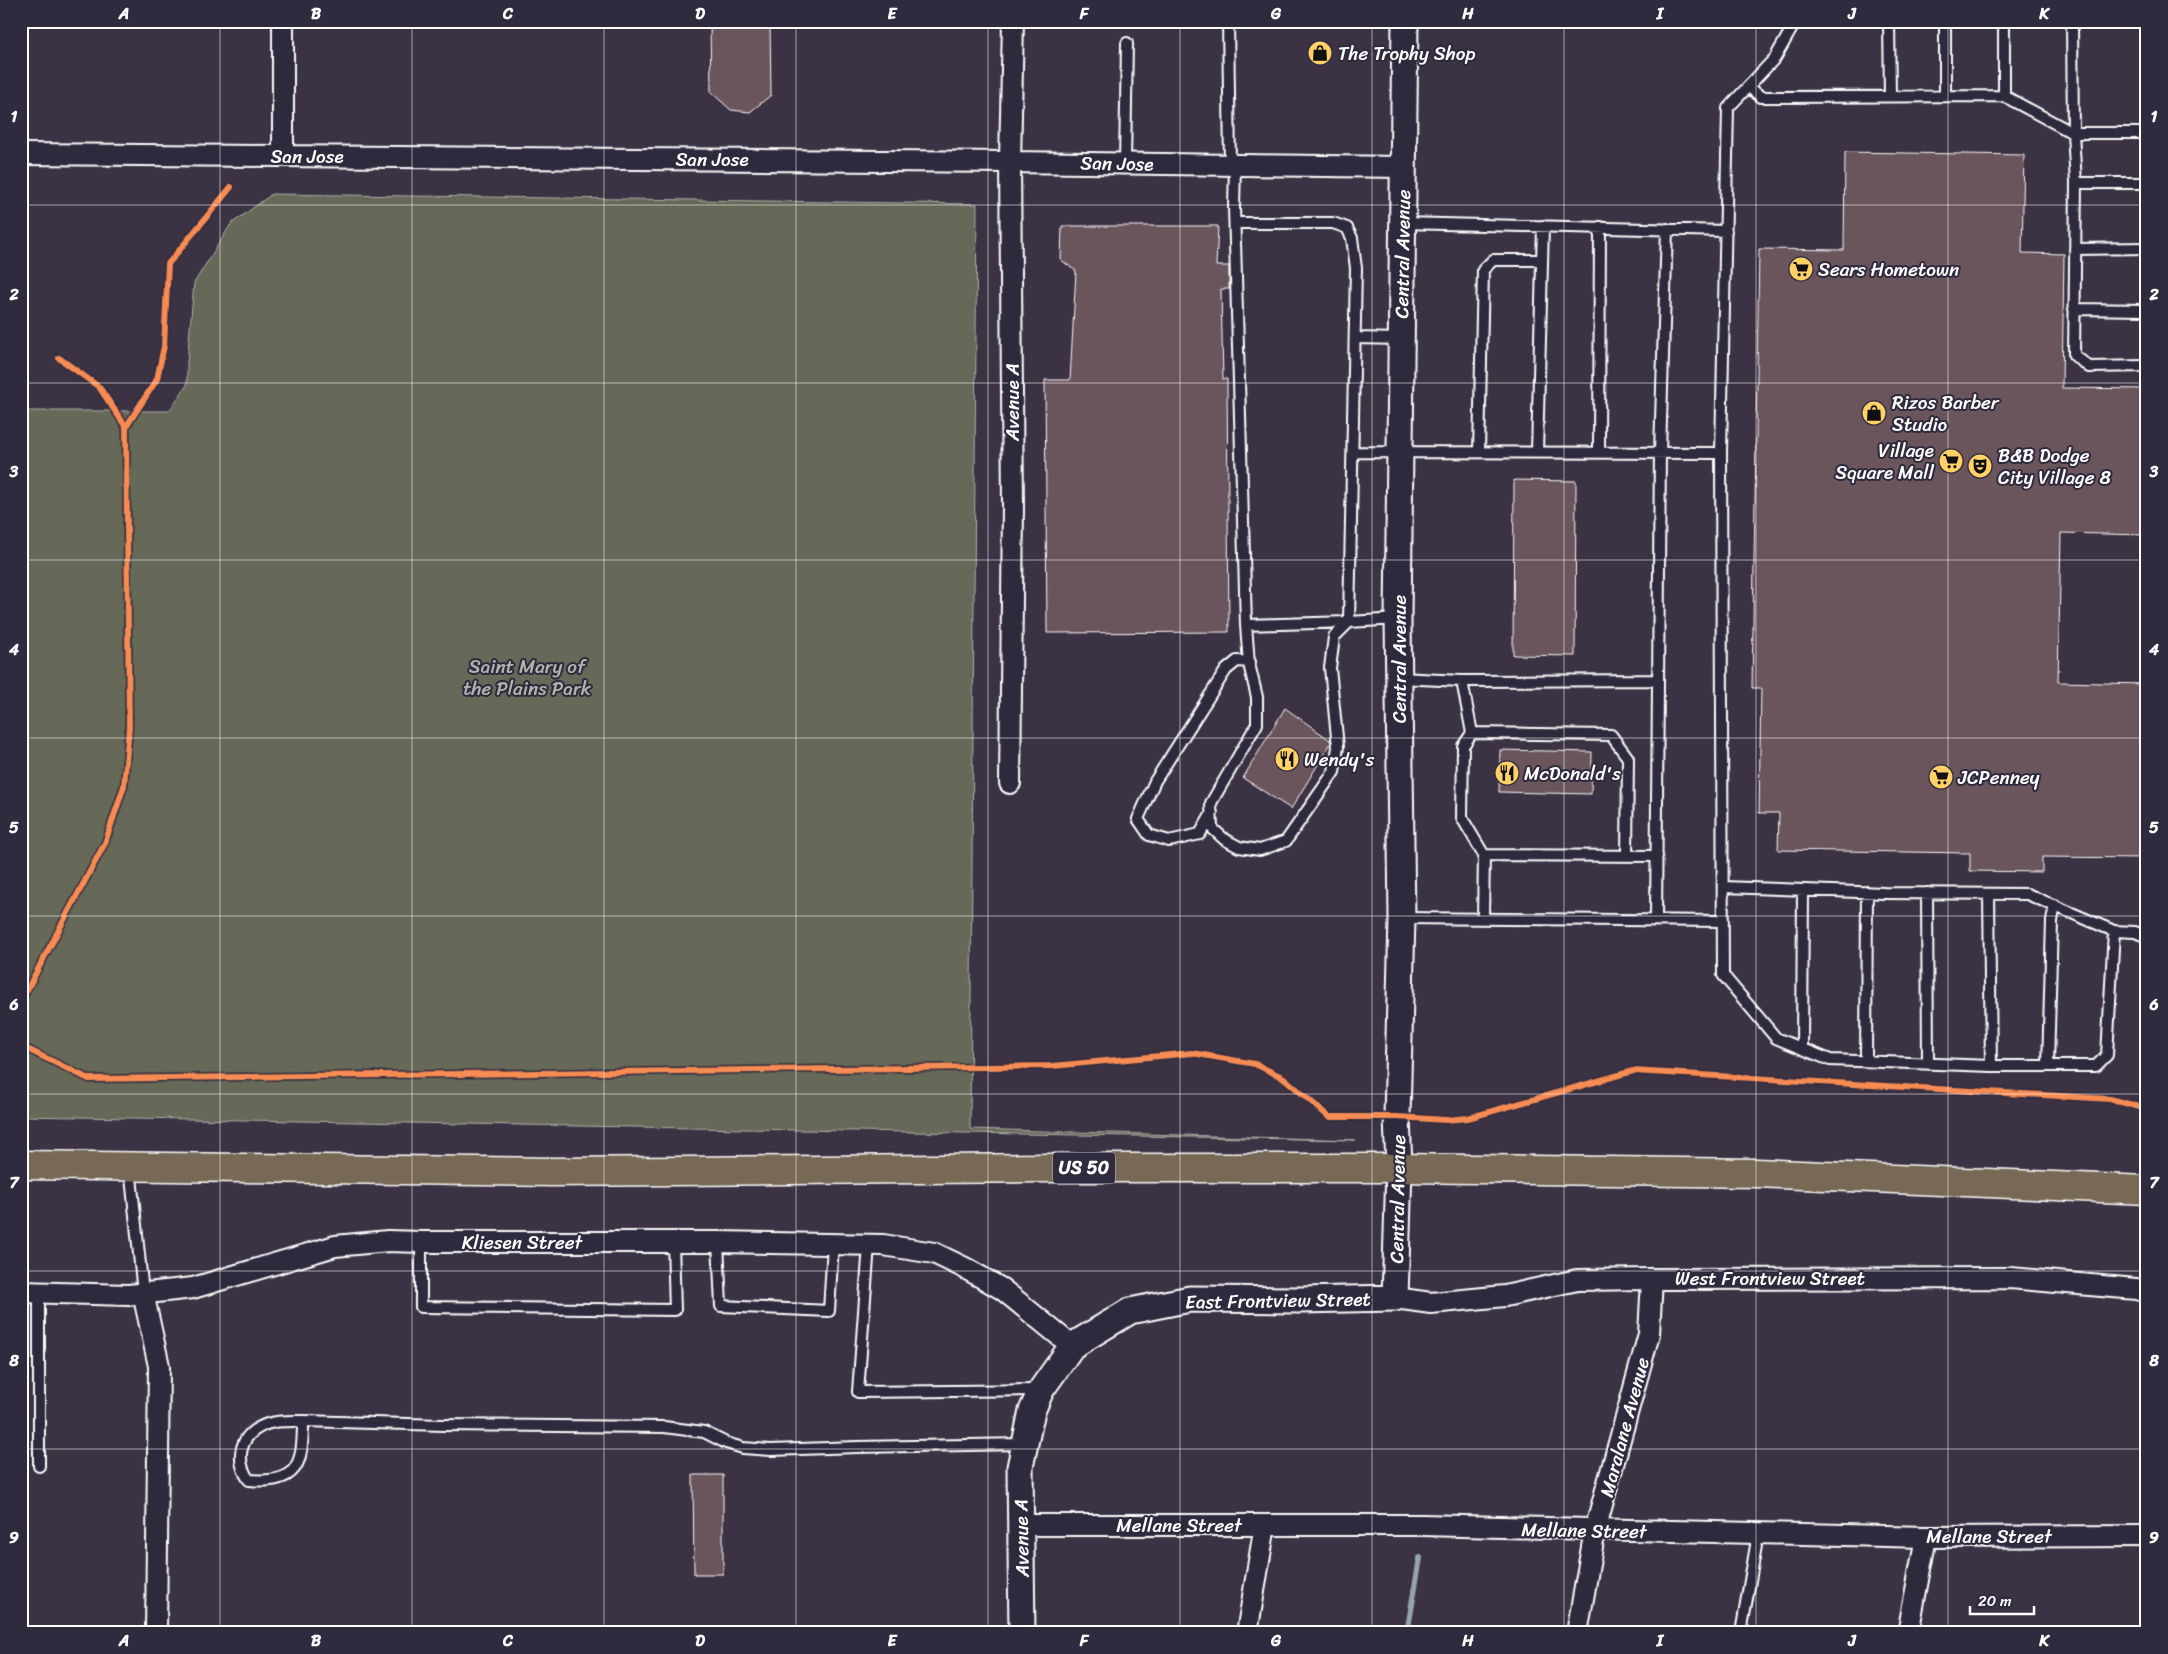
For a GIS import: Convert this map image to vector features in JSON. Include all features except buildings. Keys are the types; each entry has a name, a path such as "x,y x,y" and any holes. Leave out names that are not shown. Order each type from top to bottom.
{"highway":[{"name":"US 50","path":"21,1164 552,1172 1054,1168 1399,1168 1756,1174 2147,1190"}],"street":[{"path":"282,21 283,155"},
{"name":"Avenue A","path":"1010,783 1013,506 1010,162 1013,21"},
{"name":"Central Avenue","path":"1395,1298 1399,1168 1397,1117 1402,918 1398,619 1405,21"},
{"name":"San Jose","path":"21,154 1403,167"},
{"name":"Kliesen Street","path":"30,1292 129,1295 194,1288 335,1246 388,1241 718,1242 869,1245 934,1252 1002,1289 1072,1346"},
{"name":"West Frontview Street","path":"1395,1298 1431,1303 1504,1296 1577,1280 1652,1279 2010,1278 2136,1289 2147,1292"},
{"name":"Maralane Avenue","path":"1577,1633 1596,1530 1649,1334 1652,1279"},
{"path":"143,1293 160,1366 156,1633"},
{"name":"East Frontview Street","path":"1024,1444 1032,1411 1041,1390 1072,1346 1130,1310 1190,1299 1300,1300 1395,1298"},
{"name":"Avenue A","path":"1022,1633 1020,1467 1024,1444"},
{"name":"Mellane Street","path":"1021,1525 1421,1525 1926,1537 2147,1536"},
{"path":"1247,1633 1265,1525"},
{"path":"1908,1633 1926,1537"}],"lane":[{"path":"1228,21 1246,624 1250,662 1257,696 1257,724 1211,803 1212,828 1224,839 1239,847 1260,850 1286,841 1334,772 1338,733 1330,668 1334,637 1349,622 1356,268 1352,238 1347,228 1333,223 1235,223"},
{"path":"1796,21 1775,58 1749,88 1728,108 1721,453 1723,975 1776,1038 1830,1060 1991,1066 2096,1066 2107,1055 2114,931"},
{"path":"1889,21 1890,96"},
{"path":"1945,21 1945,96"},
{"path":"2004,21 2004,96"},
{"path":"2072,21 2073,133 2076,183 2074,355 2089,367 2147,366"},
{"path":"1125,163 1127,43"},
{"path":"1749,88 1762,97 2004,96 2073,133 2147,133"},
{"path":"2076,183 2147,183"},
{"path":"1402,223 1726,230"},
{"path":"1537,452 1543,226"},
{"path":"1599,452 1600,227"},
{"path":"1656,919 1660,452 1667,229"},
{"path":"2075,249 2147,248"},
{"path":"1479,452 1483,270 1493,260 1542,260"},
{"path":"2074,309 2147,310"},
{"path":"1355,338 1401,339"},
{"path":"1352,452 1721,453"},
{"path":"1246,624 1398,619"},
{"path":"1212,813 1200,834 1169,841 1149,835 1138,818 1155,781 1226,670 1237,661 1250,662"},
{"path":"1399,678 1462,681 1658,680"},
{"path":"1462,681 1472,734 1463,746 1462,818 1484,855 1483,918"},
{"path":"1472,734 1611,735 1628,758 1627,856"},
{"path":"1484,855 1657,856"},
{"path":"1723,887 1867,892 2027,894 2114,931 2135,932 2147,937"},
{"path":"1802,1049 1803,890"},
{"path":"1866,1061 1867,892"},
{"path":"1927,893 1928,1064"},
{"path":"1989,894 1991,1066"},
{"path":"2048,1066 2052,921 2055,905"},
{"path":"1402,918 1723,921"},
{"path":"130,1166 143,1293"},
{"path":"421,1242 421,1307 675,1310 673,1242"},
{"path":"718,1242 721,1306 830,1311 833,1245"},
{"path":"869,1245 858,1392 1041,1390"},
{"path":"30,1292 39,1466"},
{"path":"302,1421 303,1445 298,1464 289,1475 270,1482 249,1480 242,1470 241,1452 245,1441 259,1427 274,1422 302,1421 443,1425 664,1427 704,1432 726,1443 743,1448 772,1450 857,1446 1024,1444"},
{"path":"1741,1633 1758,1534"}],"green space":[{"name":"Saint Mary of the Plains Park","path":"272,194 977,204 970,1129 1356,1140 21,1116 21,411 169,411 187,385 187,363 194,283 231,224"}],"waterway":[{"path":"1407,1633 1420,1558"}],"cycle path":[{"path":"126,427 157,379 164,346 168,264 231,187"},
{"path":"21,1001 105,843 124,786 129,727 126,427 99,387 59,358"},
{"path":"21,1046 89,1079 1052,1066 1192,1053 1255,1064 1284,1078 1329,1117 1397,1117 1446,1120 1468,1118 1633,1071 2110,1099 2147,1109"}],"place":[{"name":"The Trophy Shop","path":"1320,53"},
{"name":"Sears Hometown","path":"1801,269"},
{"name":"Rizos Barber Studio","path":"1874,413"},
{"name":"Village Square Mall","path":"1951,461"},
{"name":"B&B Dodge City Village 8","path":"1980,466"},
{"name":"Wendy's","path":"1287,759"},
{"name":"McDonald's","path":"1507,773"},
{"name":"JCPenney","path":"1941,777"}]}
